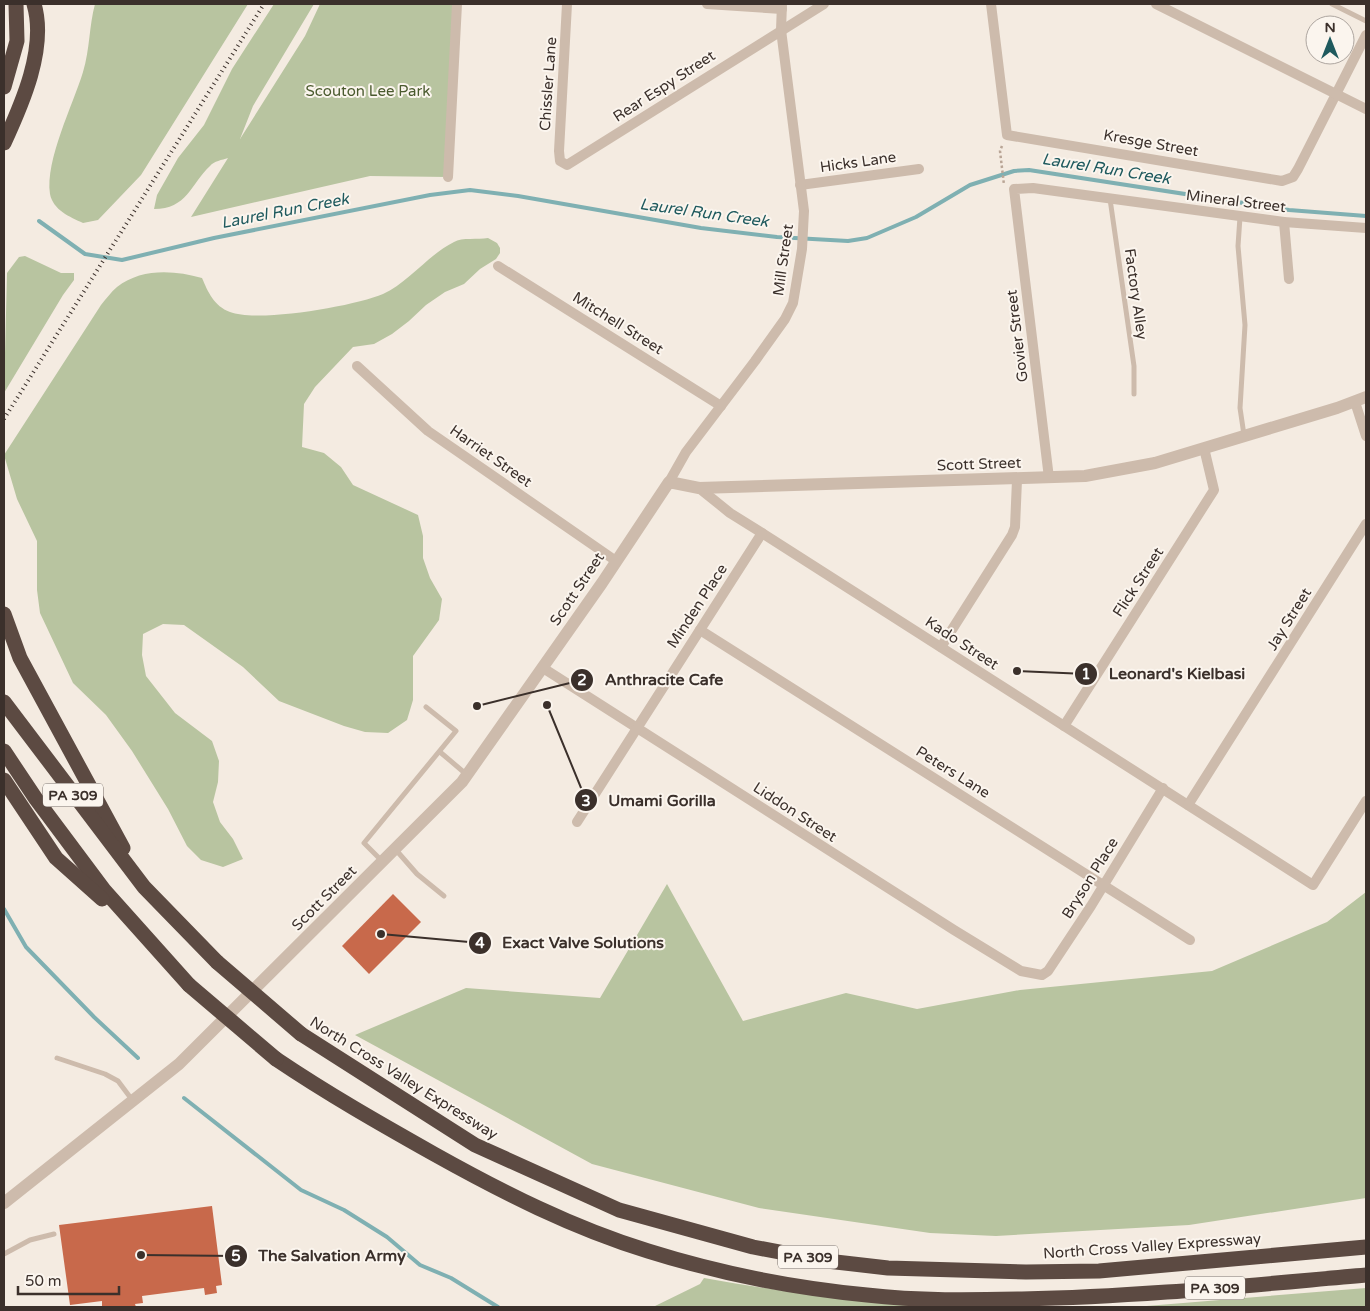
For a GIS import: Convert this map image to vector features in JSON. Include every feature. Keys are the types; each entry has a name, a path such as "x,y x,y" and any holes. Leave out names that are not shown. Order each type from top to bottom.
{"highway":[{"path":"4,87 17,41 16,4"},
{"path":"4,143 30,79 36,40 34,4"},
{"path":"4,614 20,658 144,887"},
{"name":"North Cross Valley Expressway","path":"4,702 144,887 217,962 301,1034 474,1145 620,1210 753,1246 827,1261 888,1268 958,1272 1099,1271 1366,1247"},
{"name":"PA 309","path":"4,751 36,799 98,882 140,932 189,985 276,1059 338,1101 499,1190 570,1222 647,1251 748,1277 867,1296 944,1300 1063,1298 1182,1291 1366,1275"},
{"path":"4,780 56,858 140,932"},
{"path":"1250,1256 1366,1242"}],"street":[{"path":"448,177 457,4"},
{"name":"Chissler Lane","path":"563,164 560,161 559,152 568,4"},
{"path":"707,4 782,6"},
{"name":"Rear Espy Street","path":"563,164 567,165 824,4"},
{"path":"991,4 1007,135"},
{"path":"1156,4 1366,109"},
{"name":"Mill Street","path":"669,482 686,452 785,319 793,303 804,226 781,30 782,6"},
{"path":"1336,94 1366,35"},
{"name":"Kresge Street","path":"1007,135 1246,175 1289,180 1298,169 1336,94"},
{"name":"Hicks Lane","path":"800,185 919,169"},
{"name":"Mineral Street","path":"1014,189 1033,188 1240,217 1366,228"},
{"name":"Govier Street","path":"1014,189 1049,478"},
{"path":"1284,222 1289,279"},
{"name":"Mitchell Street","path":"498,266 721,406"},
{"name":"Harriet Street","path":"356,366 428,431 616,561"},
{"path":"1361,399 1366,436"},
{"name":"Scott Street","path":"4,1203 179,1064 396,850 468,775 669,482 699,488 1017,480 1085,476 1132,469 1245,437 1361,399"},
{"name":"Flick Street","path":"1064,726 1214,490 1204,448"},
{"path":"940,647 1012,535 1016,519 1017,480"},
{"name":"Kado Street","path":"699,488 730,513 762,534 1313,885 1366,801"},
{"name":"Jay Street","path":"1188,805 1366,524"},
{"name":"Minden Place","path":"577,822 762,534"},
{"name":"Peters Lane","path":"700,630 1190,940"},
{"name":"Liddon Street","path":"543,668 954,930 1021,971 1034,975"},
{"name":"Bryson Place","path":"1034,975 1042,975 1048,971 1163,788"}],"lane":[{"path":"1332,4 1366,21"},
{"name":"Factory Alley","path":"1110,198 1134,366 1134,394"},
{"path":"1240,217 1238,246 1244,326 1240,408 1245,437"},
{"path":"384,862 364,844 456,731 426,707"},
{"path":"440,752 468,775"},
{"path":"396,850 417,874 444,896"},
{"path":"58,1058 105,1074 118,1081 133,1102"},
{"path":"4,1254 30,1240 54,1234"}],"path":[{"path":"1007,135 1000,151 1004,188 1014,189"}],"green space":[{"path":"95,4 248,4 141,175 98,220 83,223 58,209 50,194 50,180 56,149 85,63"},
{"name":"Scouton Lee Park","path":"274,4 314,4 253,106 240,139 305,36 320,4 454,4 448,177 370,176 191,217 228,158 212,164 187,195 174,205 154,209 157,195 178,158 204,125 232,69"},
{"path":"488,238 497,243 500,248 500,253 496,259 480,269 464,284 445,292 426,305 392,334 374,344 353,347 315,387 304,404 302,447 324,453 341,467 353,485 418,515 423,536 423,558 430,578 442,599 439,620 413,656 413,700 407,720 388,733 365,732 344,726 279,701 243,667 184,625 163,624 143,634 142,655 146,676 175,713 212,741 219,761 218,782 213,802 220,822 233,839 243,859 223,867 201,860 187,846 168,809 132,751 106,715 73,683 40,613 37,590 37,541 17,499 4,455 101,305 115,289 136,276 169,272 202,278 209,293 220,306 230,312 243,315 262,316 306,312 370,299 383,294 401,283 445,247 457,240"},
{"path":"25,256 61,273 74,273 74,280 4,393 7,273 19,257"},
{"path":"667,884 743,1021 846,993 917,1009 1020,990 1212,971 1327,922 1366,892 1366,1198 1189,1225 996,1236 930,1233 759,1208 592,1164 355,1035 466,988 600,998"},
{"path":"704,1278 838,1298 905,1304 973,1307 653,1307 700,1284"},
{"path":"1366,1288 1366,1307 1134,1307"}],"building":[{"path":"393,894 421,922 369,974 342,946"},
{"path":"212,1206 222,1285 216,1286 217,1293 205,1295 204,1288 142,1296 143,1303 135,1304 136,1307 102,1307 102,1301 70,1305 59,1225"}],"waterway":[{"name":"Laurel Run Creek","path":"39,221 85,254 122,260 214,238 430,195 470,190 518,196 701,228 777,237 848,241 867,238 916,217 970,185 1014,171 1029,170 1289,210 1366,216"},
{"path":"4,909 26,947 94,1017 138,1058"},
{"path":"184,1098 301,1190 344,1210 387,1237 420,1265 451,1278 498,1307"}],"railway":[{"path":"4,419 264,4"}],"place":[{"name":"Leonard's Kielbasi","path":"1017,671"},
{"name":"Umami Gorilla","path":"547,705"},
{"name":"Anthracite Cafe","path":"477,706"},
{"name":"Exact Valve Solutions","path":"381,934"},
{"name":"The Salvation Army","path":"141,1255"}]}
